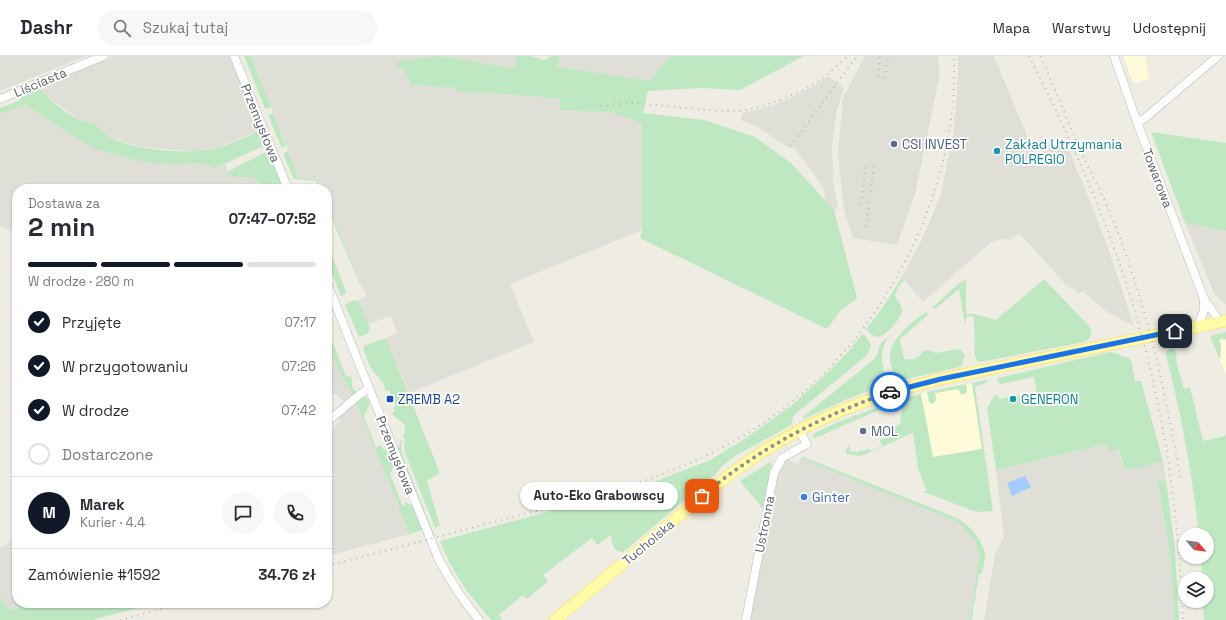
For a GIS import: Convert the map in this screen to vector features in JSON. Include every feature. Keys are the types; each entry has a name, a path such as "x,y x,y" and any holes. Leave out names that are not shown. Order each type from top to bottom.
{"main road":[{"name":"Tucholska","path":"556,620 727,476 762,452 799,430 856,404 908,386 1098,346 1224,322"}],"street":[{"name":"Liściasta","path":"0,99 103,56"},
{"name":"Przemysłowa","path":"234,56 286,184"},
{"name":"Towarowa","path":"1114,56 1137,122 1204,299 1224,322"},
{"path":"1137,122 1149,115 1218,56"},
{"name":"Przemysłowa","path":"332,296 439,560 460,597 479,620"},
{"name":"Towarowa","path":"1198,327 1204,310 1204,299"},
{"path":"332,418 369,388"},
{"name":"Ustronna","path":"746,620 774,473 782,458 807,444 799,430"}],"shaded area":[{"path":"0,56 86,56 0,91"},
{"path":"114,56 230,56 260,131 216,148 194,151 138,146 111,138 93,124 84,122 77,118 48,97 40,87"},
{"path":"251,56 437,56 403,67 411,85 457,88 457,92 505,94 560,99 560,110 610,112 642,123 642,230 510,284 534,342 409,393 386,338 397,333 391,316 368,324 358,300 366,296 332,214 332,184 319,184 317,180 299,178"},
{"path":"437,56 517,56 514,69 474,61"},
{"path":"560,56 670,56 650,81 558,67"},
{"path":"865,56 938,56 940,74 915,194 897,245 853,238 844,210 838,154 843,98"},
{"path":"958,56 994,56 1035,155 1065,141 1108,248 1134,326 1107,312 1082,291 1079,294 1072,288 1068,287 1019,233 1008,241 1006,238 991,242 923,302 902,277 922,239 940,197 953,135 958,75"},
{"path":"1123,56 1145,56 1149,78 1134,84"},
{"path":"828,76 844,88 837,110 832,145 833,180 838,208 834,210 825,201 824,188 793,146 790,149 759,128 741,120 742,113 771,106 788,99 817,84"},
{"path":"25,105 93,148 162,164 204,163 215,168 225,164 228,171 225,172 234,177 252,177 260,184 12,184 12,232 0,226 0,114"},
{"path":"1185,223 1226,231 1226,304 1215,295"},
{"path":"1222,338 1223,340 1226,339 1226,374 1220,360 1221,344 1218,339"},
{"path":"332,351 353,395 344,401 336,394 332,395"},
{"path":"972,383 982,449 933,457 921,394"},
{"path":"356,402 410,534 332,555 332,428 340,421 338,418"},
{"path":"1108,444 1117,449 1126,471 1163,461 1166,480 1158,482 1171,561 1174,620 984,620 995,554 1004,537 996,470"},
{"path":"801,458 958,522 975,539 980,556 969,620 750,620 771,511 776,474 786,459 798,464"},
{"path":"12,540 12,608 15,608 8,610 0,596 0,548"}],"green space":[{"path":"244,56 251,56 271,107 265,109"},
{"path":"437,56 474,61 514,69 517,56 531,56 544,60 552,56 560,56 558,67 650,81 670,56 804,56 740,90 701,88 648,91 643,113 704,120 755,137 791,163 834,210 857,298 841,310 827,329 640,238 642,230 642,123 610,112 560,110 560,99 505,94 457,92 457,88 411,85 403,67 397,68 397,62"},
{"path":"40,87 47,97 71,115 82,121 94,124 111,138 134,146 178,151 205,150 217,148 260,131 264,146 215,168 204,163 162,164 134,160 93,148 25,105 0,114 0,108 20,100 21,95"},
{"path":"273,113 286,146 282,148 268,115"},
{"path":"1151,132 1226,143 1226,231 1185,223"},
{"path":"288,151 299,178 318,180 319,184 317,184 316,181 294,179 283,154"},
{"path":"266,153 270,155 282,184 260,184 252,177 234,177 225,173"},
{"path":"332,214 362,287 332,219"},
{"path":"332,256 346,292 341,296 332,274"},
{"path":"902,277 905,281 901,283 895,295 902,308 899,318 884,334 877,337 874,336 866,329 881,310"},
{"path":"966,279 966,314 975,314 996,320 1044,279 1089,326 1092,331 1089,339 1084,342 980,362 977,361 975,356 974,317 967,316 965,324 959,289 935,309 933,307 958,284"},
{"path":"354,300 359,302 370,328 368,333 359,337 345,305"},
{"path":"926,312 929,314 900,339 904,359 914,359 925,350 936,353 959,349 965,357 963,359 963,364 959,367 907,379 901,378 896,372 893,373 890,359 893,344 903,331"},
{"path":"1226,332 1226,339 1223,340 1222,338 1219,340 1221,344 1220,360 1210,336"},
{"path":"863,333 871,345 869,352 865,357 795,414 792,424 727,462 715,475 623,552 615,549 611,535 597,545 592,538 543,575 548,581 527,599 523,595 499,615 502,620 491,620 466,590 449,562 440,541 649,484 710,460 743,440 791,406 848,352"},
{"path":"888,337 882,351 885,375 883,376 883,382 881,384 876,388 845,400 804,419 803,417 872,361 877,355 880,344"},
{"path":"386,338 440,473 427,481 440,526 435,528 405,453 405,438 403,437 405,427 402,422 392,413 395,411 393,407 396,406 389,390 386,391 383,383 371,368 363,349 364,346"},
{"path":"332,341 346,376 352,377 352,386 356,392 353,395 332,354"},
{"path":"1175,348 1174,350 1176,352 1177,364 1184,389 1190,387 1203,441 1225,436 1226,433 1226,620 1204,620 1203,608 1214,608 1214,572 1202,572 1201,564 1214,564 1214,528 1198,528 1185,443 1165,352 1169,349"},
{"path":"1110,352 1129,358 1132,363 1135,381 1141,381 1163,461 1126,471 1118,449 1109,451 1107,444 996,470 987,408 995,395 997,395 999,399 1031,394 1037,390 1034,377 1001,384 997,378"},
{"path":"989,379 986,383 975,387 993,511 976,512 924,492 927,491 918,468 913,433 861,456 846,454 846,450 849,445 851,451 857,452 869,449 870,451 882,446 880,440 894,434 891,430 900,424 903,399 921,394 933,457 982,449 972,383"},
{"path":"966,384 967,391 965,394 961,394 958,389 935,393 935,402 932,404 929,402 927,392"},
{"path":"362,397 366,397 369,401 369,407 364,416 376,448 380,445 390,452 395,463 390,474 403,507 406,502 412,505 422,530 410,534 356,402"},
{"path":"888,403 890,404 886,407 812,438 814,433"},
{"path":"401,440 402,454 435,537 400,454 398,447"},
{"path":"802,457 957,518 967,525 979,538 985,555 982,574 979,574 972,620 969,620 980,556 975,540 958,522 882,492 801,458"},
{"path":"772,461 764,510 740,481"},
{"path":"1166,480 1175,548 1179,620 1174,620 1171,561 1158,482"},
{"path":"0,596 9,610 16,608 137,608 93,620 0,620"}],"water":[{"path":"1025,476 1031,487 1012,496 1007,483"}],"railway":[{"path":"614,101 718,111 739,111 760,107 803,90 822,79 848,56"},
{"path":"791,146 857,56"},
{"path":"878,76 880,56"},
{"path":"885,78 888,56"},
{"path":"332,565 619,489 654,477 703,457 735,441 767,421 797,398 839,358 863,329 902,268 918,235 942,165 954,92 954,56"},
{"path":"1029,56 1062,123 1106,226 1131,297 1141,333 1165,440 1175,511 1183,620"},
{"path":"1041,56 1078,145"},
{"path":"601,106 623,106"},
{"path":"1083,156 1103,197 1126,254 1146,318 1162,383 1181,482"},
{"path":"861,204 866,164"},
{"path":"866,227 874,165"},
{"path":"120,620 166,608"}],"way so far":[{"path":"702,496 752,458 799,430 856,404 890,392"}],"place":[{"name":"CSI INVEST","path":"894,144"},
{"name":"Zakład Utrzymania POLREGIO","path":"997,151"},
{"name":"ZREMB A2","path":"390,399"},
{"name":"GENERON","path":"1013,399"},
{"name":"MOL","path":"863,431"},
{"name":"Auto-Eko Grabowscy","path":"702,496"},
{"name":"Ginter","path":"804,497"}],"route":[{"path":"890,392 908,386 1175,331"}]}
